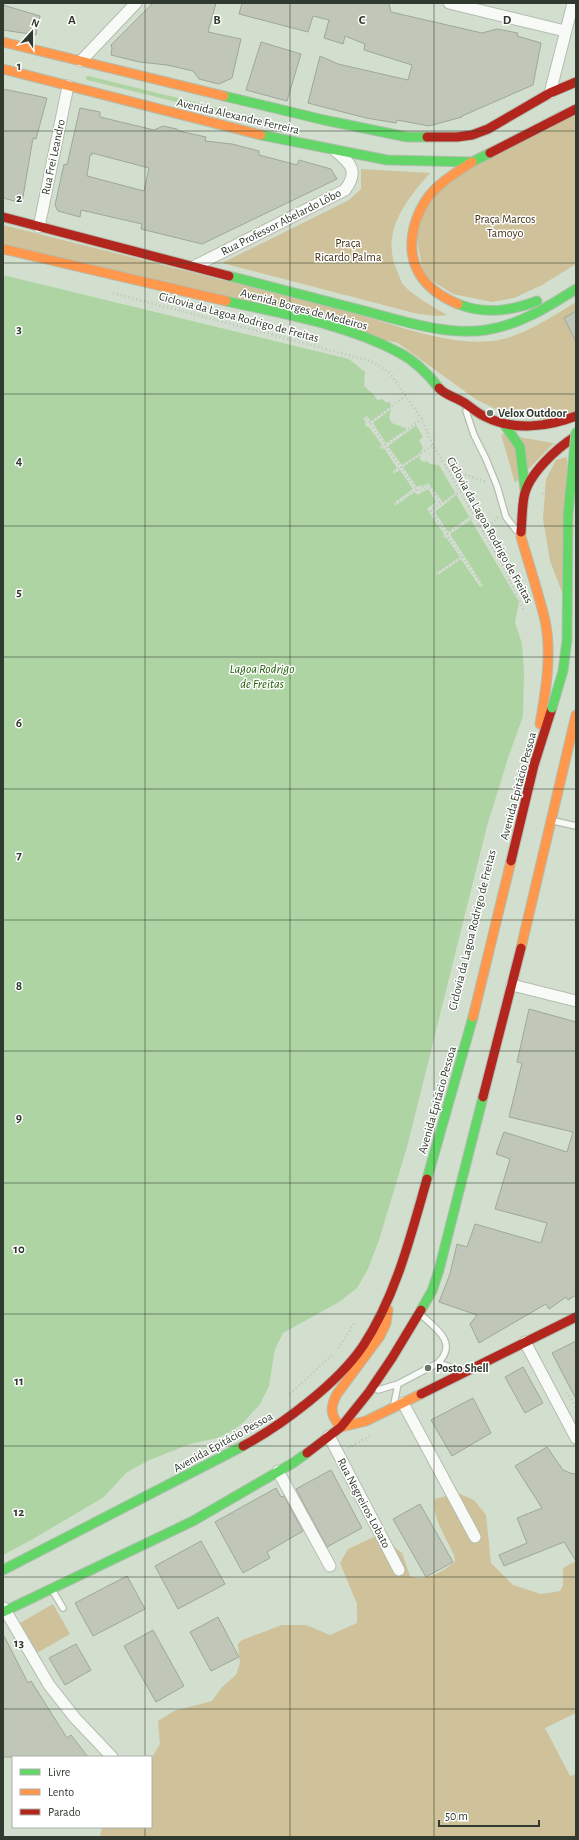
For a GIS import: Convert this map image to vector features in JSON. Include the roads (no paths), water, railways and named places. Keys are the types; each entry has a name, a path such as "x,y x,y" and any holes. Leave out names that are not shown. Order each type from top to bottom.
{"main road":[{"name":"Avenida Alexandre Ferreira","path":"3,42 81,61 325,127 407,137 457,138 472,135 488,129 550,93"},
{"name":"Avenida Alexandre Ferreira","path":"3,69 258,134 335,151 387,160 472,162"},
{"path":"550,93 576,82"},
{"path":"576,109 472,162 447,178 425,202 415,224 411,244 414,263 420,278 431,290 452,302 472,308 494,311 532,303 576,288"},
{"path":"316,146 322,141 325,127"},
{"name":"Avenida Borges de Medeiros","path":"3,217 402,320 436,327 484,330 512,324 548,308 576,288"},
{"name":"Avenida Borges de Medeiros","path":"3,249 292,316 349,331 399,352 427,373 442,391 463,402 485,417 504,424 527,427 566,420 576,416"},
{"path":"504,424 516,438 520,447 525,490 521,537 545,621 548,653 545,694 534,765"},
{"name":"Avenida Epitácio Pessoa","path":"3,1570 262,1436 290,1418 335,1378 358,1352 375,1326 389,1297 407,1248 456,1078 475,1009 534,765 562,671 567,640 568,515 576,432"},
{"path":"525,490 552,454 567,441 576,436"},
{"path":"4,1610 193,1521 302,1457 341,1427 369,1392 419,1314 432,1291 439,1270 512,985 576,715"},
{"path":"565,762 576,764"},
{"path":"341,1427 333,1419 331,1406 340,1391 380,1336 387,1317 389,1297"},
{"path":"341,1427 366,1422 525,1342 575,1321"}],"street":[{"path":"81,61 136,3"},
{"path":"448,3 565,31"},
{"path":"550,93 573,3"},
{"name":"Rua Frei Leandro","path":"39,226 68,86"},
{"name":"Rua Professor Abelardo Lôbo","path":"195,266 345,190 352,181 352,170 349,162 335,151"},
{"path":"512,985 576,1001"},
{"path":"525,1342 576,1438"},
{"path":"398,1406 475,1537"},
{"name":"Rua Negreiros Lobato","path":"329,1436 399,1570"},
{"path":"278,1471 330,1566"},
{"path":"4,1610 49,1685 74,1718 111,1756"}],"lane":[{"path":"463,402 474,435 497,486 506,517 521,537"},
{"path":"550,820 576,826"},
{"path":"369,1392 398,1384 438,1363 443,1358 447,1344 445,1338 419,1314"},
{"path":"438,1363 465,1372"},
{"path":"398,1384 398,1406"},
{"path":"51,1589 63,1608"}],"water":[{"name":"Lagoa Rodrigo de Freitas","path":"3,275 349,359 365,372 364,386 374,395 377,400 382,399 387,403 390,401 391,409 389,418 392,423 410,430 416,425 423,437 419,440 423,448 419,458 423,462 427,461 430,464 439,465 519,602 515,622 522,644 524,673 523,716 487,826 407,1147 379,1240 368,1269 357,1288 339,1302 283,1333 275,1349 269,1386 260,1404 243,1423 230,1432 217,1438 190,1444 147,1461 126,1473 104,1497 3,1555"}],"waterway":[{"path":"88,78 291,128"}],"place":[{"name":"Velox Outdoor","path":"490,413"},
{"name":"Posto Shell","path":"428,1368"}],"park label":[{"name":"Praça Marcos Tamoyo","path":"505,226"},
{"name":"Praça Ricardo Palma","path":"348,250"}]}
